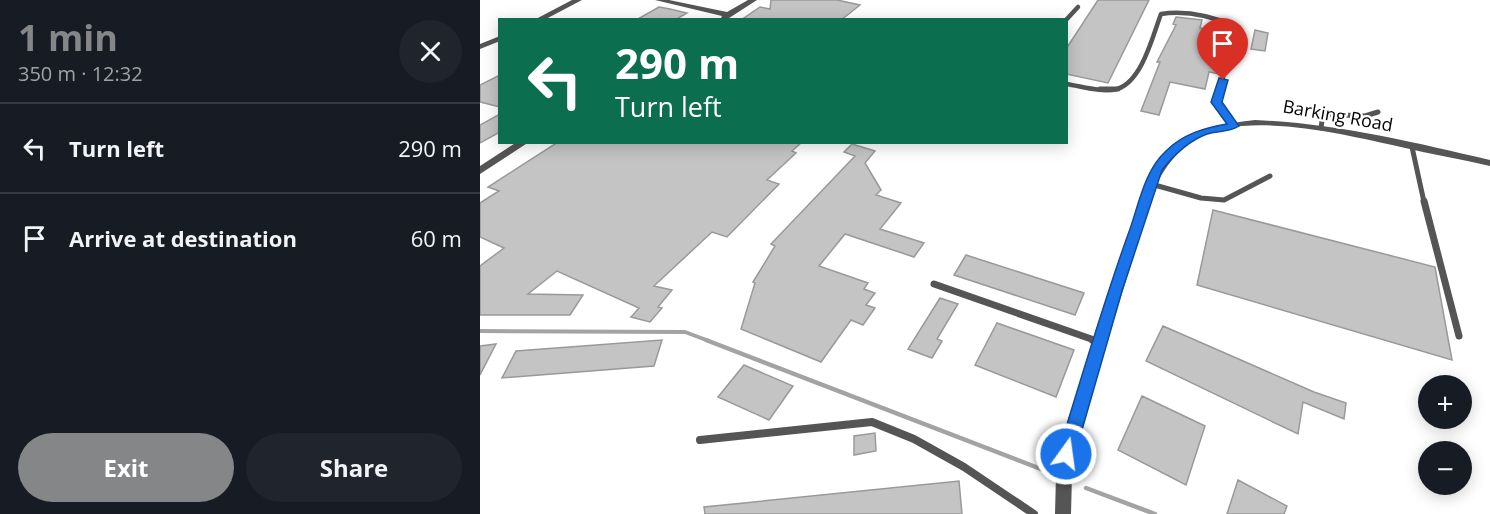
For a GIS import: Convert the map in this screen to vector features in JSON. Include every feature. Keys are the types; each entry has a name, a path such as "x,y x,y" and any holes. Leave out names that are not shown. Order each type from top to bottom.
{"street":[{"path":"541,18 578,0"},
{"path":"659,0 729,15"},
{"path":"724,18 753,0"},
{"path":"480,47 498,39"},
{"name":"Barking Road","path":"1063,514 1064,470 1069,439 1151,184 1157,170 1169,154 1184,142 1203,132 1272,122 1321,128 1490,163"},
{"path":"480,171 521,144"}],"lane":[{"path":"1068,18 1078,7"},
{"path":"1068,84 1117,90 1131,82 1146,53 1161,14 1170,12 1222,20 1235,26 1236,35 1216,102 1234,126"},
{"path":"1321,128 1323,114 1365,116 1378,112"},
{"path":"1412,147 1427,216 1459,336"},
{"path":"1151,184 1201,198 1224,200 1270,176"},
{"path":"934,284 1099,342"},
{"path":"700,440 872,422 914,439 964,467 1034,514"}],"building":[{"path":"771,0 837,0 860,5 844,18 744,18 760,7 770,9"},
{"path":"1098,0 1149,0 1108,83 1068,74 1068,46"},
{"path":"659,7 687,13 678,18 640,18"},
{"path":"1176,17 1202,20 1200,28 1231,34 1219,74 1209,72 1205,89 1170,82 1159,115 1141,111 1160,62 1157,62 1176,25 1173,24"},
{"path":"1255,30 1268,33 1265,51 1251,49"},
{"path":"498,76 498,106 480,102 480,85"},
{"path":"498,115 498,133 480,143 480,125"},
{"path":"555,144 800,144 792,151 796,153 767,180 779,184 727,237 712,232 654,286 672,290 658,307 662,308 650,322 631,317 639,308 557,271 528,294 583,295 570,315 480,315 480,266 504,248 480,237 480,203 499,191 488,187"},
{"path":"852,144 875,151 865,163 881,190 876,195 901,203 880,229 924,243 914,257 845,234 819,266 868,283 864,289 875,293 866,305 875,308 863,325 851,320 821,362 741,329 755,283 753,282 775,246 771,244 855,156 844,152"},
{"path":"1213,210 1435,267 1452,360 1197,285"},
{"path":"966,255 1084,293 1075,315 954,275"},
{"path":"940,298 958,304 937,339 942,341 932,358 908,349"},
{"path":"997,323 1074,350 1056,397 975,365"},
{"path":"1163,326 1314,392 1346,403 1344,419 1303,402 1298,434 1146,361"},
{"path":"662,340 654,366 502,378 516,351"},
{"path":"496,344 480,375 480,346"},
{"path":"744,365 793,386 769,420 718,397"},
{"path":"1142,396 1205,426 1186,485 1118,450"},
{"path":"875,433 876,451 854,455 854,436"},
{"path":"1238,480 1287,506 1284,514 1227,514"},
{"path":"959,481 962,514 705,514 704,507"}],"waterway":[{"path":"480,331 685,332 709,341"},
{"path":"706,340 1046,471"},
{"path":"1086,488 1155,514"}],"route":[{"path":"1066,454 1114,291 1157,170 1169,154 1184,142 1203,132 1234,126 1216,102 1223,80"}]}
